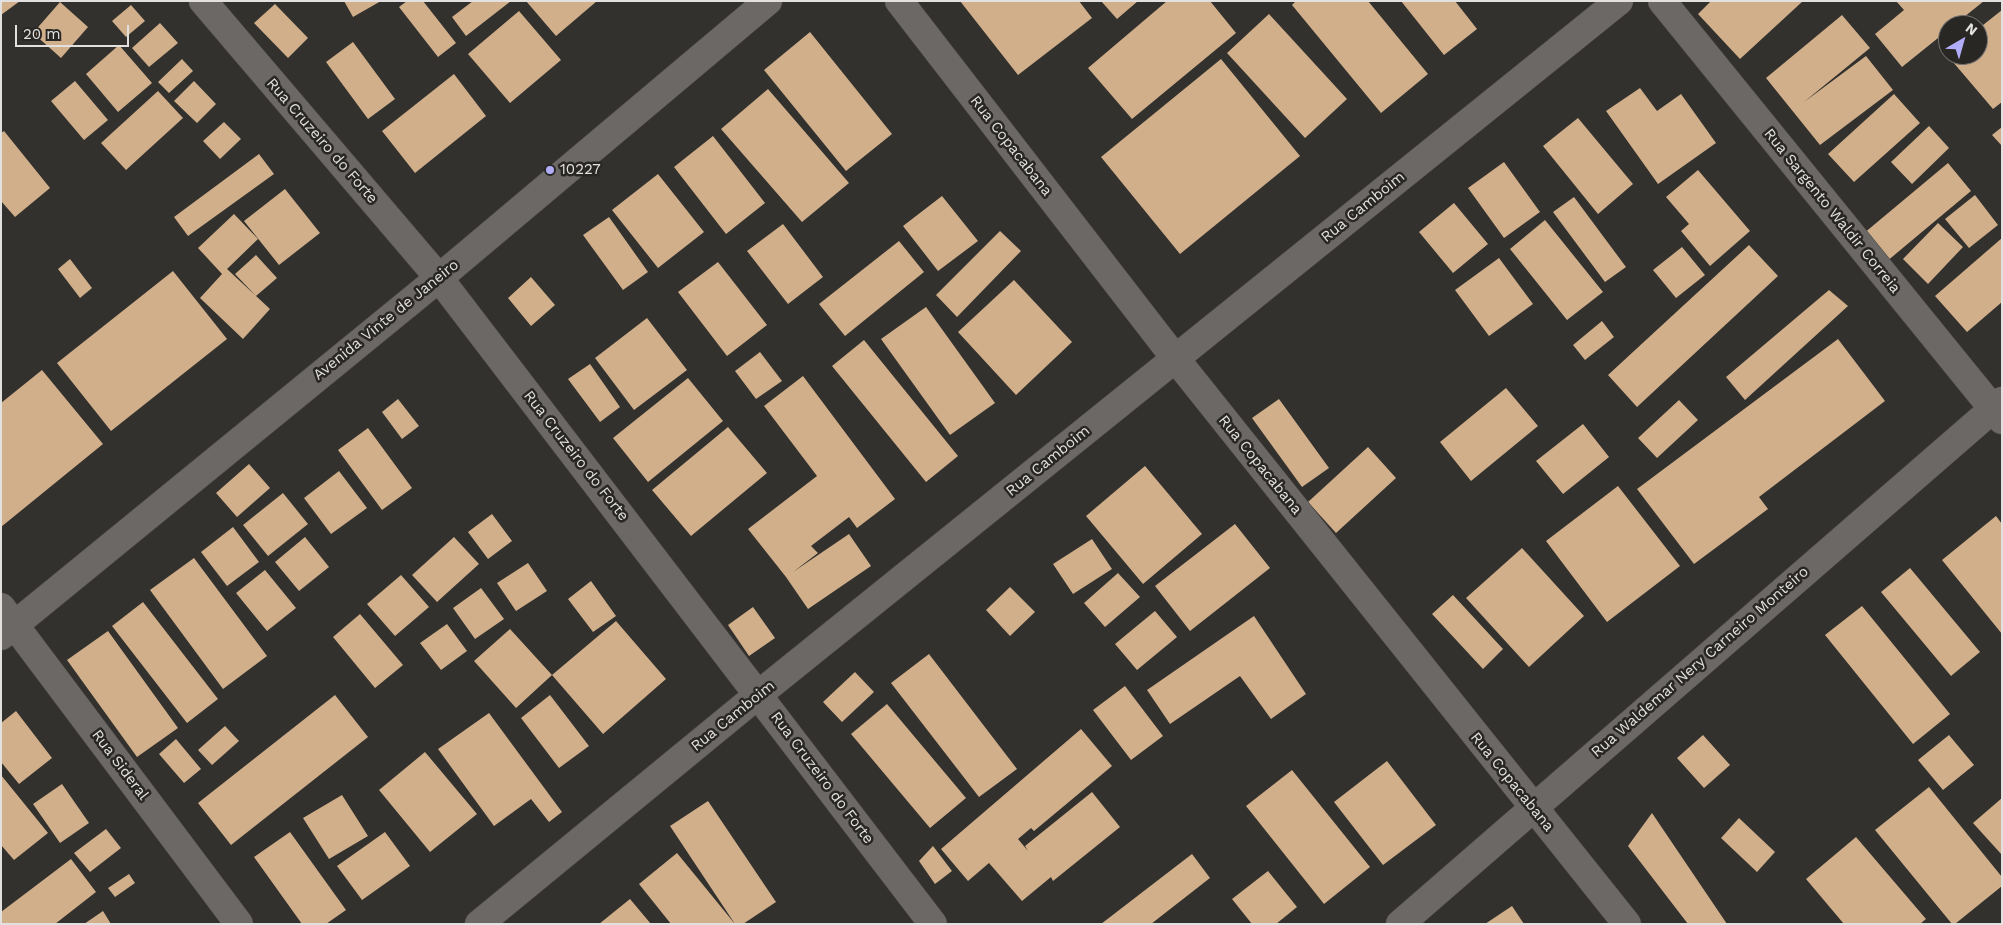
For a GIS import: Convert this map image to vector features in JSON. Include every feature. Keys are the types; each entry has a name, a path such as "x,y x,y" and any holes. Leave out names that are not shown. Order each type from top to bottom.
{"street":[{"name":"Rua Cruzeiro do Forte","path":"202,1 439,278 933,924"},
{"name":"Avenida Vinte de Janeiro","path":"6,623 439,278 768,1"},
{"name":"Rua Copacabana","path":"899,1 1175,358 1627,924"},
{"name":"Rua Camboim","path":"479,924 759,694 1619,1"},
{"name":"Rua Sargento Waldir Correia","path":"1662,1 1999,410"},
{"name":"Rua Waldemar Nery Carneiro Monteiro","path":"1400,924 1532,807 1999,410"},
{"name":"Rua Sideral","path":"6,623 238,924"}],"building":[{"path":"1,1 20,1 1,15"},
{"path":"344,1 381,1 353,17"},
{"path":"407,1 423,1 456,43 438,57 399,7"},
{"path":"473,1 511,1 466,36 452,17"},
{"path":"526,1 597,1 556,36"},
{"path":"960,1 1079,1 1092,18 1018,75"},
{"path":"1101,1 1138,1 1117,19"},
{"path":"1167,1 1210,1 1236,33 1132,119 1088,68"},
{"path":"1296,1 1368,1 1428,74 1381,113 1292,5"},
{"path":"1401,1 1455,1 1477,29 1444,55"},
{"path":"1711,1 1803,1 1740,59 1698,14"},
{"path":"1896,1 1984,1 1966,15 1938,15 1938,38 1902,67 1875,34 1904,10"},
{"path":"60,2 88,27 61,58 33,33"},
{"path":"275,4 308,38 288,58 254,23"},
{"path":"131,5 145,21 126,37 112,21"},
{"path":"2002,10 2002,102 1993,109 1956,65 1988,65 1988,21"},
{"path":"519,11 561,60 510,103 468,54"},
{"path":"1269,14 1347,99 1305,138 1227,53"},
{"path":"1842,15 1870,48 1804,102 1866,56 1893,90 1820,145 1766,78"},
{"path":"160,23 178,43 149,67 132,48"},
{"path":"810,32 892,134 846,171 764,70"},
{"path":"353,42 395,99 368,119 326,62"},
{"path":"119,45 152,83 118,112 86,74"},
{"path":"182,59 193,71 169,93 158,82"},
{"path":"1221,59 1300,156 1180,254 1101,157"},
{"path":"454,74 486,116 415,173 382,131"},
{"path":"75,81 108,120 84,140 51,101"},
{"path":"194,81 216,104 197,123 174,101"},
{"path":"1640,88 1657,111 1681,94 1716,143 1658,184 1606,111"},
{"path":"768,89 849,183 802,222 721,129"},
{"path":"158,91 183,118 126,170 101,143"},
{"path":"1894,94 1920,123 1854,182 1828,154"},
{"path":"1578,118 1633,184 1598,214 1543,146"},
{"path":"224,122 241,139 220,159 203,141"},
{"path":"1929,126 1949,148 1912,184 1891,162"},
{"path":"2002,127 2002,146 1992,135"},
{"path":"4,131 50,188 15,217 1,201 1,133"},
{"path":"713,136 765,203 726,234 674,167"},
{"path":"259,154 274,174 188,236 174,217"},
{"path":"1504,162 1540,212 1504,238 1468,188"},
{"path":"1948,163 1971,191 1886,262 1863,234"},
{"path":"1698,170 1750,231 1710,266 1681,231 1689,224 1666,197"},
{"path":"658,174 704,232 658,268 612,210"},
{"path":"285,189 320,233 279,265 244,221"},
{"path":"1975,195 1998,225 1969,248 1945,219"},
{"path":"942,196 978,241 938,271 903,226"},
{"path":"1574,197 1626,267 1605,282 1553,212"},
{"path":"1454,203 1488,244 1453,273 1419,232"},
{"path":"234,214 258,239 227,269 270,309 243,339 200,298 222,274 198,248"},
{"path":"609,217 648,272 623,290 583,235"},
{"path":"1545,220 1603,292 1567,320 1510,249"},
{"path":"1938,223 1963,247 1928,284 1903,259"},
{"path":"783,224 823,277 788,304 747,251"},
{"path":"1000,231 1021,251 957,317 936,295"},
{"path":"2002,238 2002,302 1967,332 1935,296"},
{"path":"899,241 924,272 845,336 819,304"},
{"path":"1749,245 1778,276 1637,407 1608,375"},
{"path":"1682,247 1705,275 1676,298 1653,270"},
{"path":"256,255 277,278 256,296 235,274"},
{"path":"1499,258 1533,304 1489,336 1455,290"},
{"path":"70,259 92,288 80,298 58,269"},
{"path":"718,262 767,325 727,356 678,292"},
{"path":"173,271 227,339 111,431 57,363"},
{"path":"531,277 555,305 531,326 508,298"},
{"path":"1014,280 1072,342 1016,395 958,332"},
{"path":"1829,290 1848,306 1745,400 1726,377"},
{"path":"926,307 995,403 950,435 881,339"},
{"path":"647,318 687,370 634,410 595,358"},
{"path":"1602,321 1614,337 1585,360 1573,345"},
{"path":"1838,339 1885,401 1759,497 1768,509 1694,564 1637,489"},
{"path":"864,340 958,456 926,482 832,366"},
{"path":"760,352 782,381 756,399 735,371"},
{"path":"590,364 620,407 600,422 568,379"},
{"path":"42,370 103,444 1,527 1,403"},
{"path":"803,376 895,499 857,528 849,517 811,546 818,553 793,572 849,534 871,566 808,609 786,577 748,529 817,476 764,406"},
{"path":"688,378 723,421 648,482 613,438"},
{"path":"1506,388 1538,426 1471,481 1440,442"},
{"path":"398,399 419,426 402,439 382,412"},
{"path":"1279,399 1329,468 1302,487 1252,418"},
{"path":"1679,400 1698,420 1657,458 1638,438"},
{"path":"1583,424 1609,457 1563,494 1536,461"},
{"path":"728,427 767,473 691,536 652,490"},
{"path":"368,428 412,488 382,510 338,450"},
{"path":"1368,447 1396,478 1336,533 1308,502"},
{"path":"249,464 270,488 237,517 216,493"},
{"path":"1145,466 1202,534 1143,584 1086,516"},
{"path":"339,471 367,508 331,534 304,498"},
{"path":"1618,486 1680,566 1607,622 1546,541"},
{"path":"283,493 308,524 268,556 243,525"},
{"path":"492,514 512,541 488,559 468,532"},
{"path":"1996,516 2002,524 2002,634 1942,560"},
{"path":"1235,524 1270,568 1190,631 1155,586"},
{"path":"233,527 259,562 227,586 201,552"},
{"path":"305,537 329,567 299,591 275,562"},
{"path":"454,537 479,564 437,602 412,575"},
{"path":"1092,539 1112,569 1073,594 1053,564"},
{"path":"1522,548 1584,616 1529,667 1466,598"},
{"path":"194,558 267,656 223,689 150,590"},
{"path":"528,563 547,591 516,611 497,583"},
{"path":"1910,568 1980,652 1951,676 1881,592"},
{"path":"265,570 296,608 267,631 236,593"},
{"path":"1118,573 1140,597 1105,627 1084,603"},
{"path":"401,575 429,607 395,636 367,604"},
{"path":"591,581 616,616 593,632 568,599"},
{"path":"1010,587 1035,612 1010,636 986,610"},
{"path":"481,588 504,619 475,639 453,608"},
{"path":"1453,595 1503,649 1483,669 1432,614"},
{"path":"143,602 218,699 187,723 112,626"},
{"path":"1862,606 1950,714 1913,744 1825,635"},
{"path":"753,607 775,638 749,656 728,625"},
{"path":"1155,611 1177,637 1137,670 1115,644"},
{"path":"360,614 403,665 375,688 333,637"},
{"path":"1254,616 1306,694 1271,719 1240,676 1170,724 1147,690"},
{"path":"616,621 666,679 603,734 552,675"},
{"path":"447,624 467,651 441,670 420,643"},
{"path":"510,629 552,675 516,708 474,661"},
{"path":"108,631 178,728 137,757 67,660"},
{"path":"929,654 1017,769 979,797 891,683"},
{"path":"855,672 874,692 842,722 823,702"},
{"path":"1125,686 1163,736 1131,760 1093,710"},
{"path":"335,695 368,737 231,845 198,803"},
{"path":"550,695 589,746 559,768 521,718"},
{"path":"887,704 966,798 930,828 851,734"},
{"path":"16,711 52,758 19,784 1,762 1,723"},
{"path":"489,713 562,812 549,822 531,799 494,826 438,749"},
{"path":"225,726 239,741 212,765 198,750"},
{"path":"1081,729 1112,766 1034,831 1031,828 1018,839 1028,851 1025,846 1092,792 1120,827 1053,881 1051,877 1022,901 989,863 968,881 941,849"},
{"path":"1703,735 1730,765 1704,788 1677,758"},
{"path":"1949,735 1974,765 1943,790 1918,760"},
{"path":"176,739 201,769 184,783 159,754"},
{"path":"425,752 477,814 430,852 379,790"},
{"path":"1387,761 1436,825 1383,865 1334,802"},
{"path":"1292,770 1370,867 1324,904 1246,806"},
{"path":"1,775 48,833 14,860 1,845"},
{"path":"62,784 89,823 60,843 33,804"},
{"path":"1929,787 2002,877 2002,886 1955,924 1952,924 1875,830"},
{"path":"342,795 368,836 329,859 303,818"},
{"path":"2002,798 2002,855 1973,823"},
{"path":"708,801 776,902 743,924 735,924 670,826"},
{"path":"1652,813 1727,924 1688,924 1628,846"},
{"path":"1739,818 1775,852 1757,872 1721,838"},
{"path":"106,829 121,848 90,872 74,853"},
{"path":"290,832 346,910 326,924 302,924 254,857"},
{"path":"385,832 410,866 362,900 337,866"},
{"path":"1856,837 1926,919 1920,924 1844,924 1806,879"},
{"path":"933,846 952,871 935,884 919,861"},
{"path":"677,853 735,924 671,924 639,884"},
{"path":"1192,854 1210,878 1151,924 1101,924"},
{"path":"71,859 96,892 55,924 1,924 1,912"},
{"path":"1268,871 1297,907 1276,924 1252,924 1232,899"},
{"path":"129,874 135,883 115,897 108,888"},
{"path":"630,899 651,924 599,924"},
{"path":"1512,906 1524,924 1485,924"},
{"path":"103,911 111,924 84,924"}],"place":[{"name":"10227","path":"550,170"}]}
